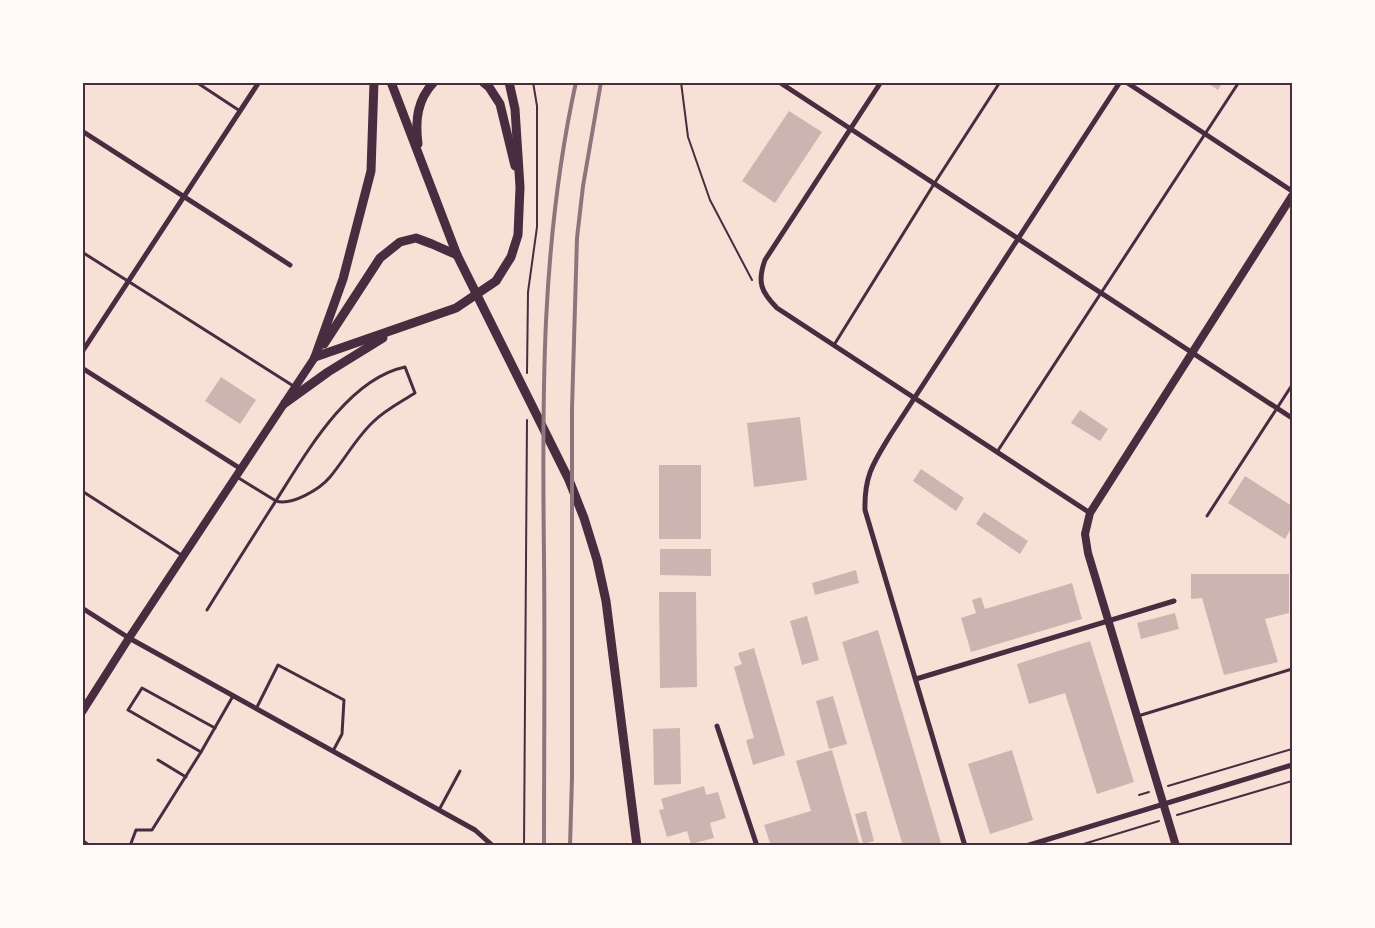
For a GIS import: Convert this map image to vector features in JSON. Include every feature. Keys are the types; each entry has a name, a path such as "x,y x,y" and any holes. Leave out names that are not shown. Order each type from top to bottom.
{"main road":[{"path":"315,357 343,279 371,172 374,82"},
{"path":"391,82 457,255 569,480 584,518 597,560 606,602 637,846"},
{"path":"420,159 416,127 419,109 424,93 434,82"},
{"path":"483,82 489,87 500,104 520,187"},
{"path":"315,357 456,308 496,281 511,257 518,235 520,187 515,109 509,82"},
{"path":"315,357 380,258 400,242 416,238 457,255"},
{"path":"285,403 348,358 405,326"}],"street":[{"path":"82,352 259,82"},
{"path":"779,82 1292,418"},
{"path":"881,82 765,260 760,273 761,285 766,297 777,308 1090,513"},
{"path":"965,846 865,510 867,477 874,462 1120,82"},
{"path":"1126,82 1292,191"},
{"path":"82,131 290,265"},
{"path":"1176,846 1088,554 1085,534 1090,513 1292,196"},
{"path":"82,712 315,357"},
{"path":"82,368 241,469"},
{"path":"916,679 1174,600"},
{"path":"82,608 129,638 475,830 493,846"},
{"path":"717,726 756,846"},
{"path":"1026,846 1292,765"}],"lane":[{"path":"196,82 240,111"},
{"path":"834,345 1000,82"},
{"path":"997,452 1239,82"},
{"path":"82,252 295,387"},
{"path":"207,610 276,501 327,425 371,381 393,369 405,366 415,393 374,421 349,450 330,477 320,486 292,502 282,503 276,501 236,476"},
{"path":"1207,516 1292,385"},
{"path":"82,491 183,557"},
{"path":"256,709 278,665 344,700 342,734 332,751"},
{"path":"1138,716 1292,669"},
{"path":"201,752 128,710 142,688 215,728"},
{"path":"130,846 136,830 152,830 186,777 233,696"},
{"path":"158,760 186,777"},
{"path":"439,810 460,771"},
{"path":"82,840 90,846"}],"path":[{"path":"527,381 528,292 537,227 537,106 533,82"},
{"path":"680,82 688,137 710,200 754,284 761,285"},
{"path":"524,846 527,421"},
{"path":"1139,795 1292,749"},
{"path":"1077,846 1292,781"}],"building":[{"path":"1206,82 1223,82 1218,90"},
{"path":"789,111 822,132 775,203 742,181"},
{"path":"221,377 256,400 240,424 205,401"},
{"path":"1080,410 1108,429 1100,441 1071,423"},
{"path":"800,417 807,480 754,487 747,423"},
{"path":"659,465 701,465 701,539 659,539"},
{"path":"921,469 964,498 956,511 913,481"},
{"path":"1245,476 1292,506 1292,527 1285,539 1228,503"},
{"path":"984,512 1028,541 1020,554 976,524"},
{"path":"660,549 711,549 711,576 660,575"},
{"path":"856,570 859,583 815,595 812,583"},
{"path":"1191,574 1289,574 1289,613 1265,619 1278,662 1224,675 1202,598 1191,599"},
{"path":"1072,583 1082,619 971,652 961,618 976,613 972,600 981,597 985,609"},
{"path":"659,592 696,592 697,687 660,688"},
{"path":"1175,613 1179,629 1141,639 1137,623"},
{"path":"807,616 819,660 802,665 790,621"},
{"path":"878,630 941,843 935,846 903,846 842,642"},
{"path":"1090,641 1134,782 1097,794 1065,693 1029,704 1017,664"},
{"path":"754,648 785,755 753,765 746,740 754,738 734,667 742,664 738,653"},
{"path":"833,696 847,744 829,749 816,701"},
{"path":"680,728 681,784 654,785 653,729"},
{"path":"832,750 860,846 771,846 764,825 811,811 796,761"},
{"path":"1012,750 1033,820 990,834 968,764"},
{"path":"704,786 706,795 718,792 726,818 710,823 714,838 691,844 687,831 667,837 659,810 664,809 661,799"},
{"path":"866,811 874,841 863,844 855,814"}],"railway":[{"path":"544,846 543,437 546,319 556,201 564,141 576,82"},
{"path":"570,846 572,778 572,409 577,238 583,186 601,82"}]}
